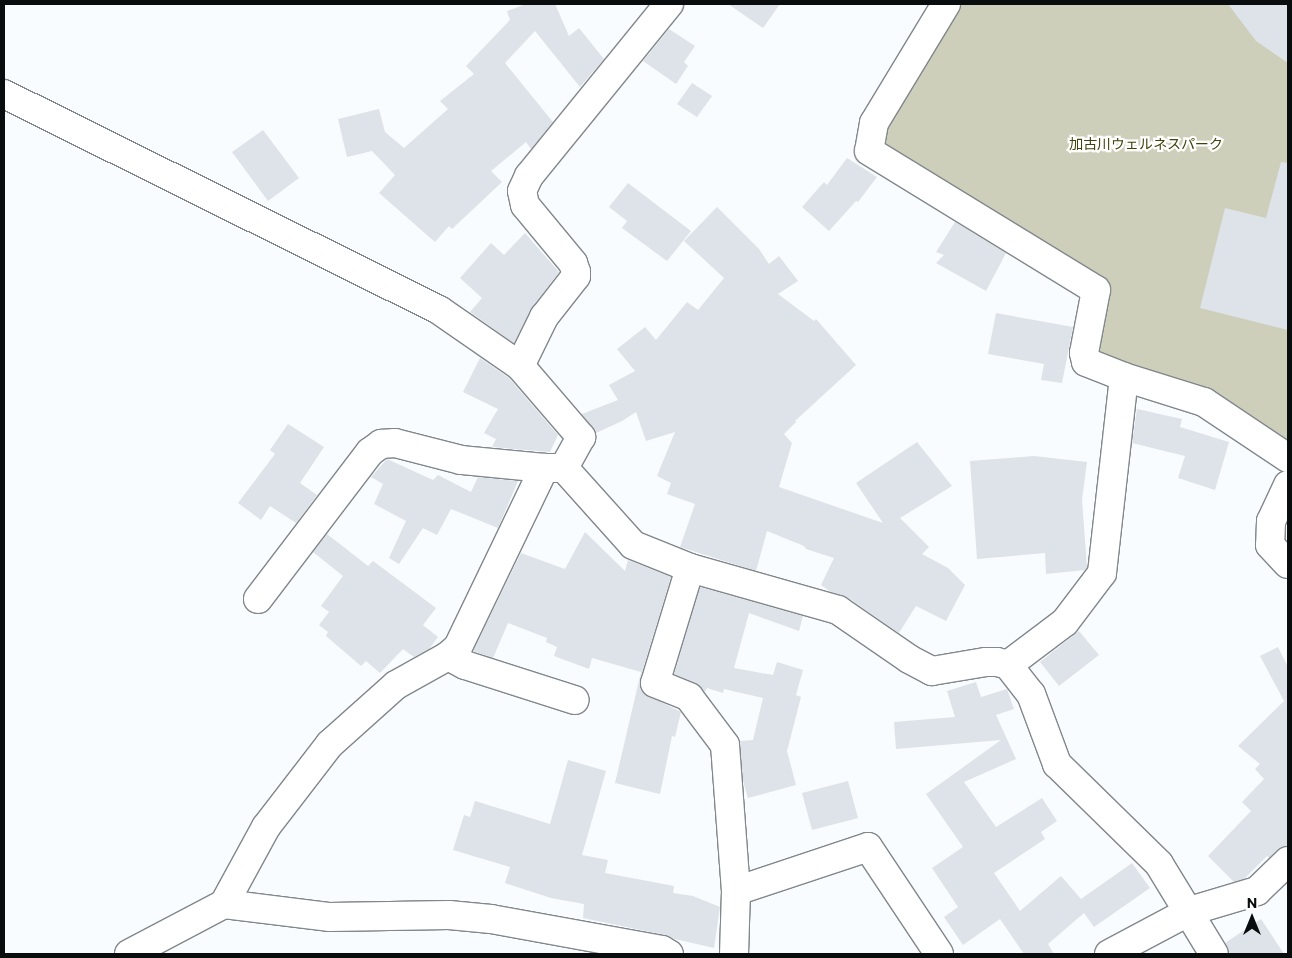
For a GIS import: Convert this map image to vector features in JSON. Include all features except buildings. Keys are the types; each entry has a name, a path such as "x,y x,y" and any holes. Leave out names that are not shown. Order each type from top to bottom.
{"street":[{"path":"520,366 544,318 576,276 573,263 525,205 522,191 529,176 669,4"},
{"path":"946,4 874,123 869,151 1096,290 1084,353 1086,362 1124,377 1204,402 1288,458"},
{"path":"4,94 439,310 520,366 580,437 554,468 458,646 448,656 396,685 330,744 266,827 224,904 129,954"},
{"path":"1008,665 1065,622 1102,573 1124,377"},
{"path":"258,599 370,452 381,444 395,443 461,460 554,468 633,545 690,568 838,610 909,658 932,671 986,662 998,662 1008,665 1031,694 1057,764 1159,864 1190,910 1214,954"},
{"path":"1288,485 1272,521 1270,545 1288,564"},
{"path":"690,568 656,683 689,697 725,745 736,891 734,954"},
{"path":"448,656 465,665 575,700"},
{"path":"736,891 868,847 939,954"},
{"path":"1110,954 1190,910 1257,891 1288,861"},
{"path":"224,904 330,917 449,915 491,919 662,950 669,954"}],"green space":[{"name":"加古川ウェルネスパーク","path":"960,4 1288,4 1288,446 1100,359 1090,344 1103,283 882,149 882,129"}]}
